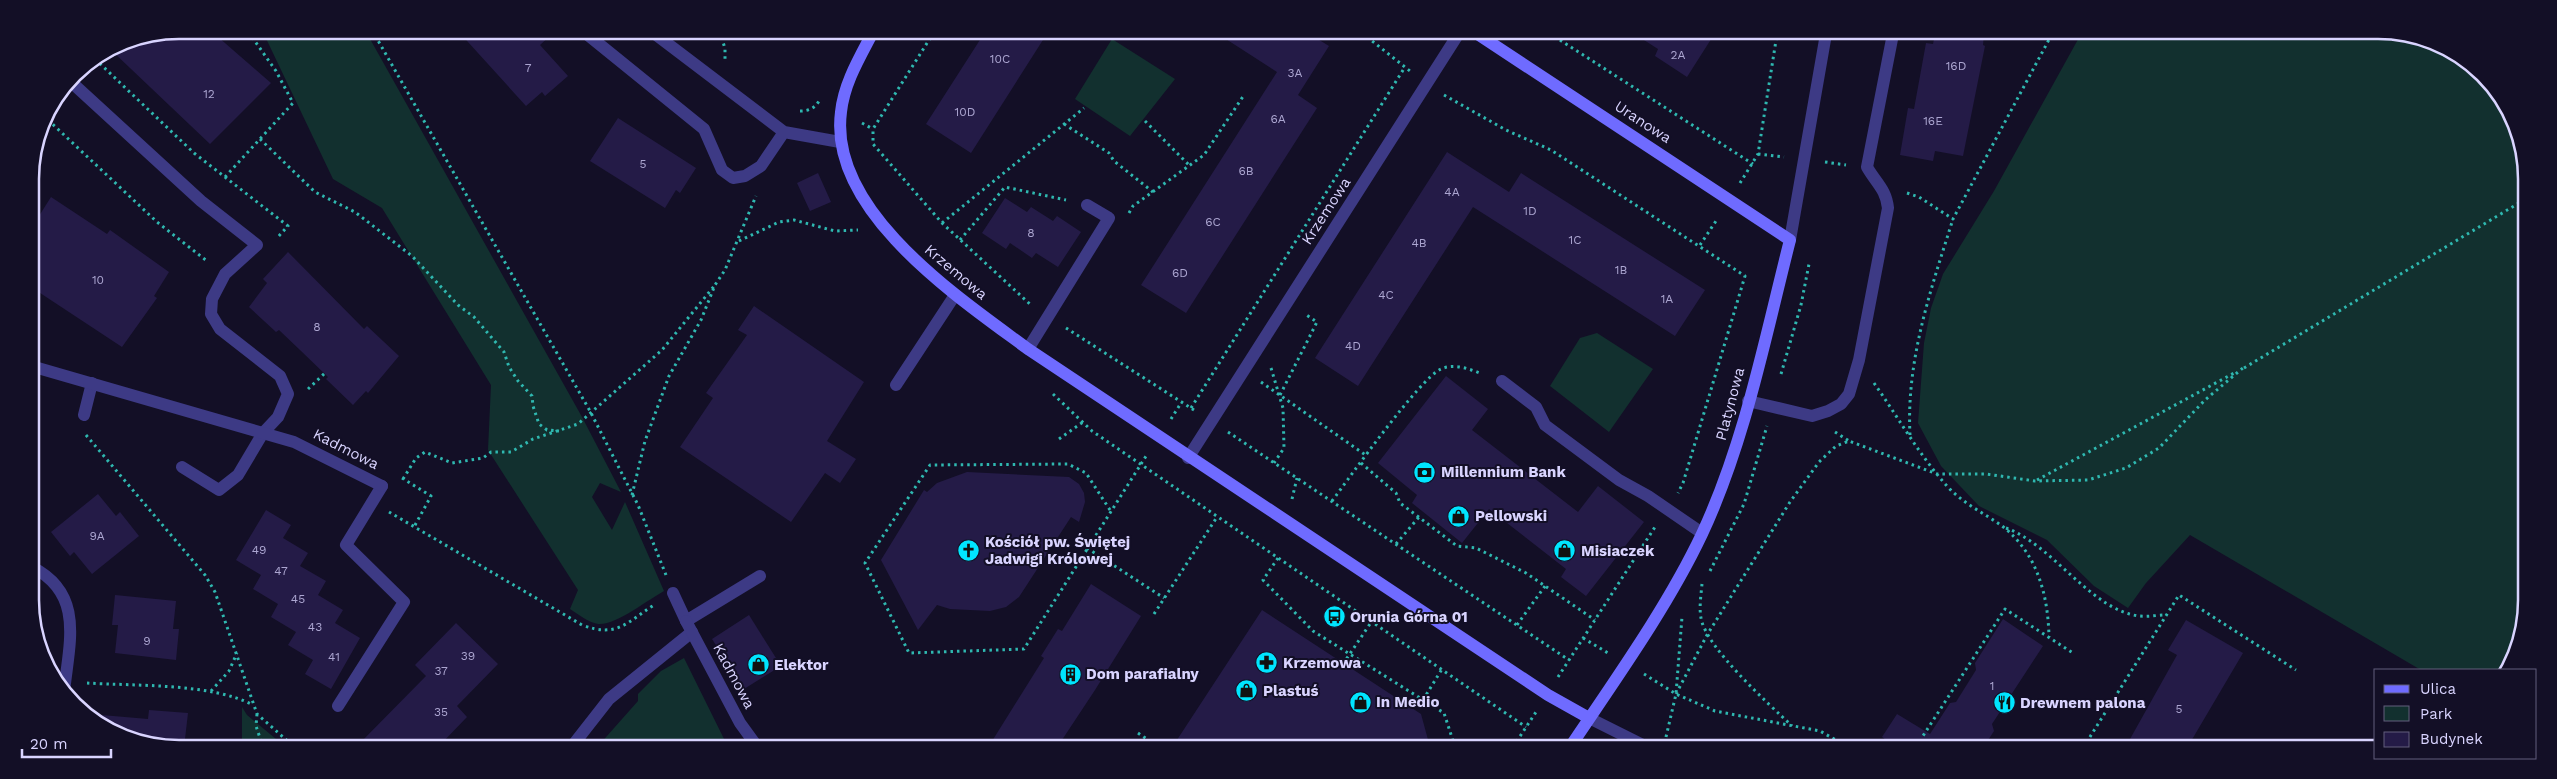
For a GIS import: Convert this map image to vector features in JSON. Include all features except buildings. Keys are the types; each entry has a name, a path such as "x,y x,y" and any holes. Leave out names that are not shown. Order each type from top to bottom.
{"street":[{"path":"593,39 704,129 722,170 733,178 745,176 761,166 784,132"},
{"path":"662,39 784,132 840,142"},
{"name":"Krzemowa","path":"869,39 853,68 841,111 840,142 853,181 897,244 955,295 1028,349 1188,458 1548,694 1589,718"},
{"name":"Krzemowa","path":"1188,458 1455,39"},
{"name":"Uranowa","path":"1485,39 1731,198 1790,240"},
{"name":"Platynowa","path":"1575,740 1679,578 1702,533 1728,470 1790,240 1806,160 1825,39"},
{"path":"1748,401 1812,416 1828,411 1840,404 1848,394 1859,360 1888,208 1884,191 1867,167 1893,39"},
{"path":"75,86 201,201 257,245 225,274 212,299 211,314 220,329 280,376 288,394 278,417 263,434 238,475 220,490 182,467"},
{"path":"1028,349 1109,218 1087,205"},
{"path":"896,385 955,295"},
{"name":"Kadmowa","path":"39,368 294,442 382,486 346,545 404,602 338,706"},
{"path":"1502,381 1536,407 1545,425 1619,480 1648,496 1702,533"},
{"path":"84,415 92,383"},
{"path":"39,570 48,575 64,595 71,621 65,681"},
{"path":"577,740 609,699 689,627 760,576"},
{"name":"Kadmowa","path":"673,593 740,722 753,740"},
{"path":"1589,718 1633,740"}],"path":[{"path":"225,177 293,103 276,71 253,39"},
{"path":"723,39 726,48 724,69"},
{"path":"930,39 873,129 873,144 942,223 1034,307"},
{"path":"1370,39 1456,104 1506,130 1551,150 1745,276 1683,483 1678,494"},
{"path":"1558,39 1752,164 1758,154 1776,39"},
{"path":"1910,436 1909,405 1922,318 1953,219 2049,39"},
{"path":"378,41 590,411 632,494 673,593"},
{"path":"100,63 194,153 288,226 272,244 257,245"},
{"path":"1191,408 1405,67"},
{"path":"1128,215 1133,206 1204,155 1244,95"},
{"path":"942,223 1084,108"},
{"path":"1144,121 1190,166"},
{"path":"51,122 157,222 225,274"},
{"path":"1064,124 1109,154 1114,161 1153,192"},
{"path":"260,139 315,192 356,212 412,256 458,306 474,317 504,352 509,367 518,381 532,396 533,406 540,424 548,430 559,431"},
{"path":"632,494 645,441 657,406 669,376 701,320 715,285 739,241 759,186 761,166"},
{"path":"960,240 1005,187 1087,205"},
{"path":"1902,190 1919,197 1953,219"},
{"path":"2035,481 2244,368 2518,204"},
{"path":"739,241 779,222 794,220 835,232 858,230"},
{"path":"403,479 416,458 425,452 452,463 467,461 483,458 492,452 511,452 532,439 578,424 590,411 662,350 715,285"},
{"path":"1280,395 1317,322 1303,313"},
{"path":"1062,325 1332,501 1569,660"},
{"path":"1262,342 1283,408 1284,448 1274,463"},
{"path":"1859,360 1910,436 1948,487 2003,527 2020,542 2038,571 2049,622 2049,637"},
{"path":"1332,501 1422,384 1441,368 1463,367 1502,381"},
{"path":"1676,694 1707,635 1790,502 1819,462 1836,446 1849,441 1938,474 1986,474 2035,481 2088,480 2126,468 2159,448 2205,400 2244,368"},
{"path":"1244,370 1367,456"},
{"path":"84,415 82,424 90,440 205,575 215,592 257,714 286,740"},
{"path":"1059,439 1083,422"},
{"path":"1110,510 1086,473 1068,464 930,465 865,563 909,654 1024,649 1110,510 1150,450"},
{"path":"1361,463 1396,493 1400,503 1457,546 1476,548 1545,586 1595,620"},
{"path":"373,503 582,624 597,630 614,630 634,618"},
{"path":"1154,614 1217,517"},
{"path":"1396,544 1419,517"},
{"path":"1583,638 1656,526"},
{"path":"2003,527 2016,532 2061,564 2088,590 2119,611 2140,616 2167,615"},
{"path":"1086,548 1164,598"},
{"path":"1278,558 1263,580 1313,631 1444,713 1453,740"},
{"path":"1702,584 1701,618 1707,635 1771,706 1792,726"},
{"path":"1518,625 1545,586"},
{"path":"2088,740 2179,595 2296,670"},
{"path":"1921,740 2005,609 2073,653"},
{"path":"1666,738 1676,694 1682,613"},
{"path":"1343,664 1372,622"},
{"path":"211,691 228,671 237,652"},
{"path":"1423,700 1442,670"},
{"path":"1643,674 1676,694 1715,711 1820,731 1836,740"},
{"path":"82,683 227,693 253,705"},
{"path":"257,714 256,726 261,740"},
{"path":"1138,733 1148,740"}],"green space":[{"path":"266,39 370,39 582,417 621,492 600,483 592,497 612,530 625,502 664,591 622,617 605,623 591,622 570,609 578,590 488,450 491,385 382,208 333,179"},
{"path":"1112,39 1175,79 1130,136 1075,99"},
{"path":"2078,39 2396,40 2432,49 2470,74 2495,101 2504,117 2516,152 2518,179 2518,600 2513,636 2508,654 2500,669 2419,669 2190,535 2146,583 2128,608 2094,586 2047,540 1979,506 1941,466 1918,423 1924,343 1931,308 1943,274 1994,191"},
{"path":"1597,333 1653,369 1609,432 1550,386 1580,338"},
{"path":"684,658 725,740 603,740 638,701 638,694 661,671"},
{"path":"242,707 247,715 277,740 242,740"}],"place":[{"name":"Millennium Bank","path":"1425,472"},
{"name":"Pellowski","path":"1459,516"},
{"name":"Kościół pw. Świętej Jadwigi Królowej","path":"969,551"},
{"name":"Misiaczek","path":"1565,551"},
{"name":"Orunia Górna 01","path":"1334,617"},
{"name":"Krzemowa","path":"1267,663"},
{"name":"Elektor","path":"758,665"},
{"name":"Dom parafialny","path":"1070,674"},
{"name":"Plastuś","path":"1247,691"},
{"name":"In Medio","path":"1360,702"},
{"name":"Drewnem palona","path":"2004,703"}]}
